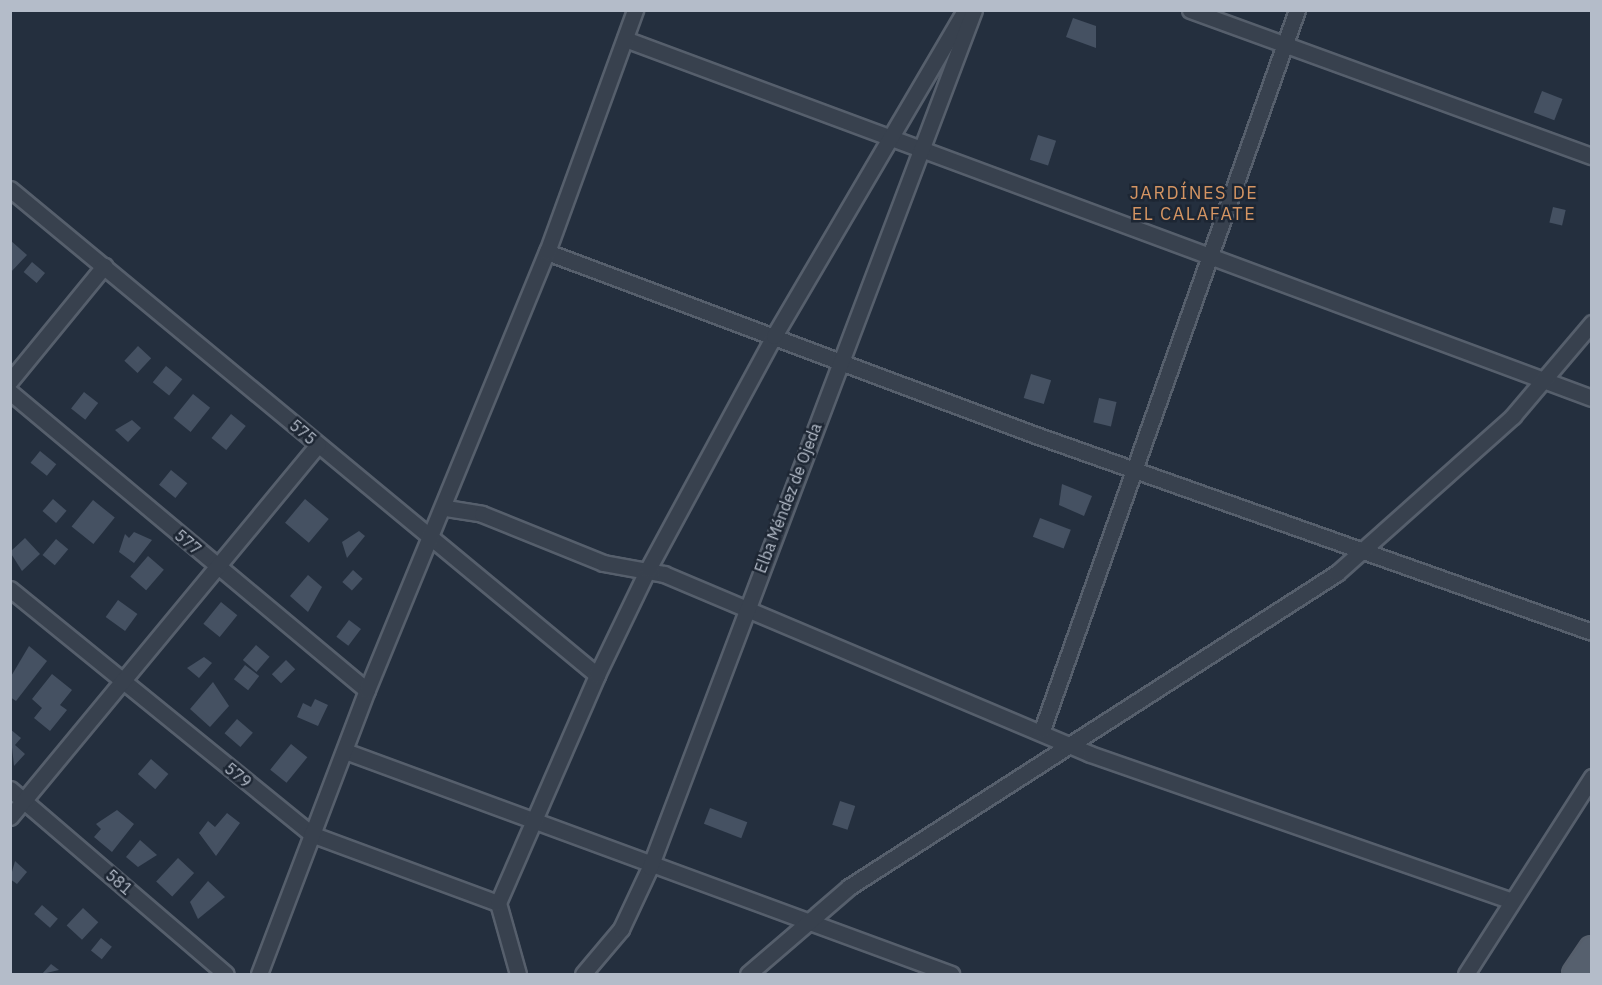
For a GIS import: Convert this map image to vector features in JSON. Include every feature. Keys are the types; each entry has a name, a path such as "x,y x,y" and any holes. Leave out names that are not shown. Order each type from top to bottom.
{"main road":[{"path":"1575,975 1592,949"}],"street":[{"path":"259,975 367,690 433,541 547,252 635,10"},
{"path":"518,975 498,903 597,675 648,569 774,336 965,10"},
{"name":"Elba Méndez de Ojeda","path":"583,975 629,916 650,867 840,359 922,151 974,10"},
{"path":"1190,10 1592,156"},
{"path":"1042,729 1297,10"},
{"path":"625,39 1592,398"},
{"name":"575","path":"10,189 597,675"},
{"path":"547,252 1134,470 1592,632"},
{"path":"10,381 104,267"},
{"path":"748,975 804,920 1072,746 1202,665 1365,550 1468,460 1545,380 1592,323"},
{"name":"577","path":"10,392 367,690"},
{"path":"10,818 318,445"},
{"path":"446,508 482,514 603,563 648,569 745,612 1042,729 1072,746 1511,901"},
{"name":"579","path":"10,589 311,834 498,903"},
{"path":"345,752 650,867 804,920 951,975"},
{"path":"1466,975 1592,777"},
{"name":"581","path":"10,789 226,975"}],"building":[{"path":"1073,18 1096,26 1096,48 1066,37"},
{"path":"1542,91 1563,99 1554,120 1534,112"},
{"path":"1038,135 1056,141 1048,166 1030,160"},
{"path":"1553,207 1566,210 1562,226 1549,223"},
{"path":"10,240 27,255 10,273"},
{"path":"32,262 45,273 37,283 24,272"},
{"path":"138,346 151,358 138,373 124,361"},
{"path":"166,366 182,379 169,396 153,382"},
{"path":"1031,374 1051,380 1044,404 1024,398"},
{"path":"84,392 98,403 85,420 71,409"},
{"path":"193,394 210,408 191,432 173,418"},
{"path":"1099,398 1117,402 1111,426 1093,422"},
{"path":"231,414 246,426 226,450 211,438"},
{"path":"132,420 141,428 128,442 115,430"},
{"path":"40,451 56,464 47,476 31,463"},
{"path":"171,470 187,483 175,498 159,485"},
{"path":"1062,484 1092,496 1084,516 1059,505"},
{"path":"53,499 67,511 56,523 43,511"},
{"path":"305,499 329,519 309,543 285,523"},
{"path":"93,500 115,518 93,544 72,526"},
{"path":"1040,518 1071,530 1064,548 1033,537"},
{"path":"359,531 365,536 347,558 342,542"},
{"path":"134,532 152,540 134,563 119,552 125,534 129,538"},
{"path":"25,538 40,554 22,571 10,552"},
{"path":"56,539 68,549 55,565 43,555"},
{"path":"148,556 164,570 146,590 130,576"},
{"path":"353,570 363,579 352,591 342,582"},
{"path":"308,575 322,587 308,612 290,596"},
{"path":"118,600 137,614 125,631 106,617"},
{"path":"221,602 237,615 220,637 203,624"},
{"path":"349,620 361,629 348,646 336,637"},
{"path":"256,645 270,657 256,672 243,660"},
{"path":"29,646 47,661 16,701 10,697 10,678"},
{"path":"204,657 212,663 199,678 187,668"},
{"path":"286,660 295,669 281,683 272,674"},
{"path":"245,665 259,676 248,690 234,679"},
{"path":"52,674 72,690 60,705 67,710 50,731 34,718 42,708 32,699"},
{"path":"213,682 229,706 210,727 190,709"},
{"path":"315,699 328,705 318,726 297,717 303,703 311,707"},
{"path":"237,719 253,733 240,747 225,733"},
{"path":"10,729 21,738 15,745 25,754 14,766"},
{"path":"291,744 307,757 287,783 270,770"},
{"path":"151,759 168,774 155,789 138,774"},
{"path":"840,801 855,806 847,830 832,825"},
{"path":"710,808 747,822 741,838 704,824"},
{"path":"117,810 134,824 112,852 94,837 101,829 96,824"},
{"path":"227,813 240,823 216,856 199,833 208,821 215,827"},
{"path":"140,840 157,855 138,867 126,857"},
{"path":"178,858 194,873 172,896 156,881"},
{"path":"15,861 27,872 17,884 10,879"},
{"path":"208,881 225,897 198,919 190,902"},
{"path":"42,905 58,919 50,928 34,914"},
{"path":"83,908 98,922 82,940 67,926"},
{"path":"101,938 112,947 102,959 91,950"},
{"path":"51,964 59,970 42,974"}],"district":[{"name":"JARDÍNES DE EL CALAFATE","path":"1194,204"}]}
